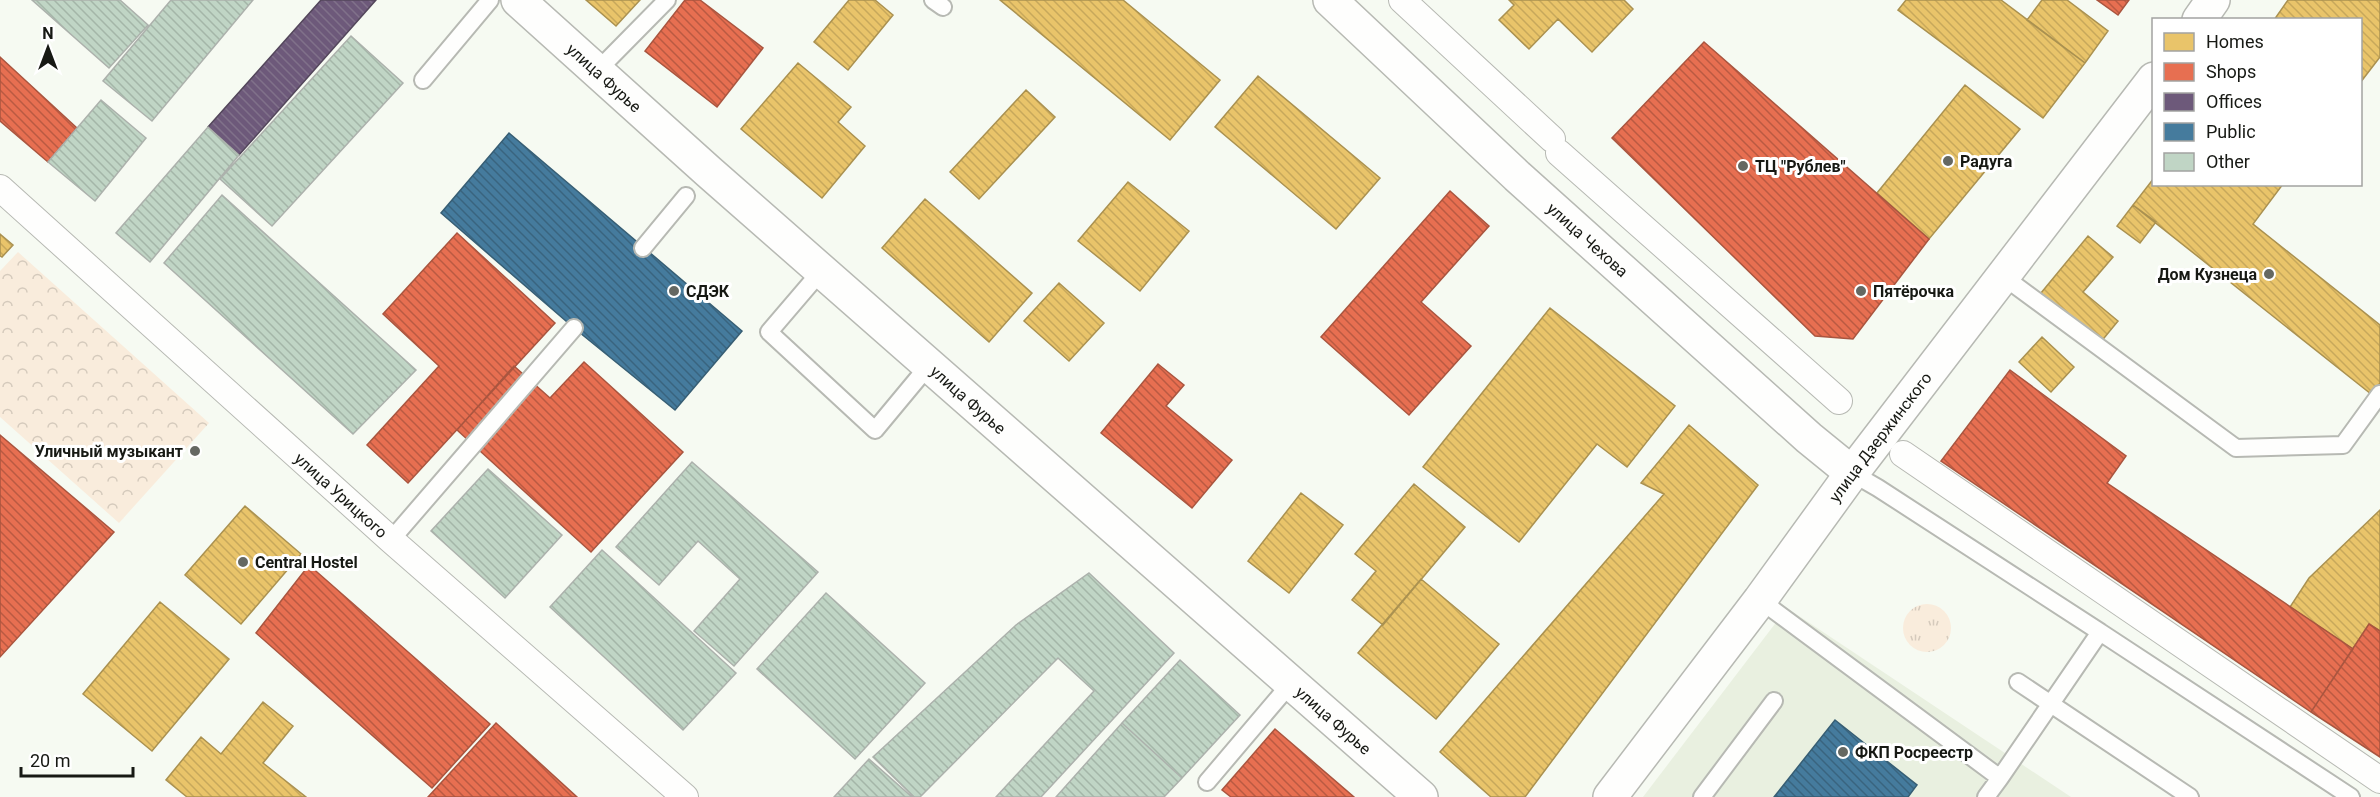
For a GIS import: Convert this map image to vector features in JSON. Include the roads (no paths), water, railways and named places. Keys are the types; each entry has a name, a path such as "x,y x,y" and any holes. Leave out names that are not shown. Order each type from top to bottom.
{"street":[{"name":"улица Фурье","path":"518,0 1421,797"},
{"name":"улица Чехова","path":"1330,0 1517,176 1809,438 1852,473"},
{"path":"1402,0 1556,146 1839,401"},
{"path":"2200,18 2213,0"},
{"name":"улица Дзержинского","path":"1610,797 1760,600 1852,473 2152,82"},
{"name":"улица Урицкого","path":"0,188 391,540 685,797"},
{"path":"1903,454 2380,780"}],"lane":[{"path":"423,80 490,0"},
{"path":"597,71 667,0"},
{"path":"643,248 686,196"},
{"path":"822,270 769,332 875,430 929,365"},
{"path":"2004,277 2236,448 2343,445 2380,394"},
{"path":"391,540 574,328"},
{"path":"1852,473 2351,797"},
{"path":"1760,600 2000,778"},
{"path":"1986,797 2100,632"},
{"path":"2018,682 2190,797"},
{"path":"1207,782 1291,683"},
{"path":"1702,797 1774,701"}],"place":[{"name":"Радуга","path":"1948,161"},
{"name":"ТЦ \"Рублев\"","path":"1743,166"},
{"name":"Дом Кузнеца","path":"2269,274"},
{"name":"СДЭК","path":"674,291"},
{"name":"Пятёрочка","path":"1861,291"},
{"name":"Уличный музыкант","path":"195,451"},
{"name":"Central Hostel","path":"243,562"},
{"name":"ФКП Росреестр","path":"1843,752"}]}
